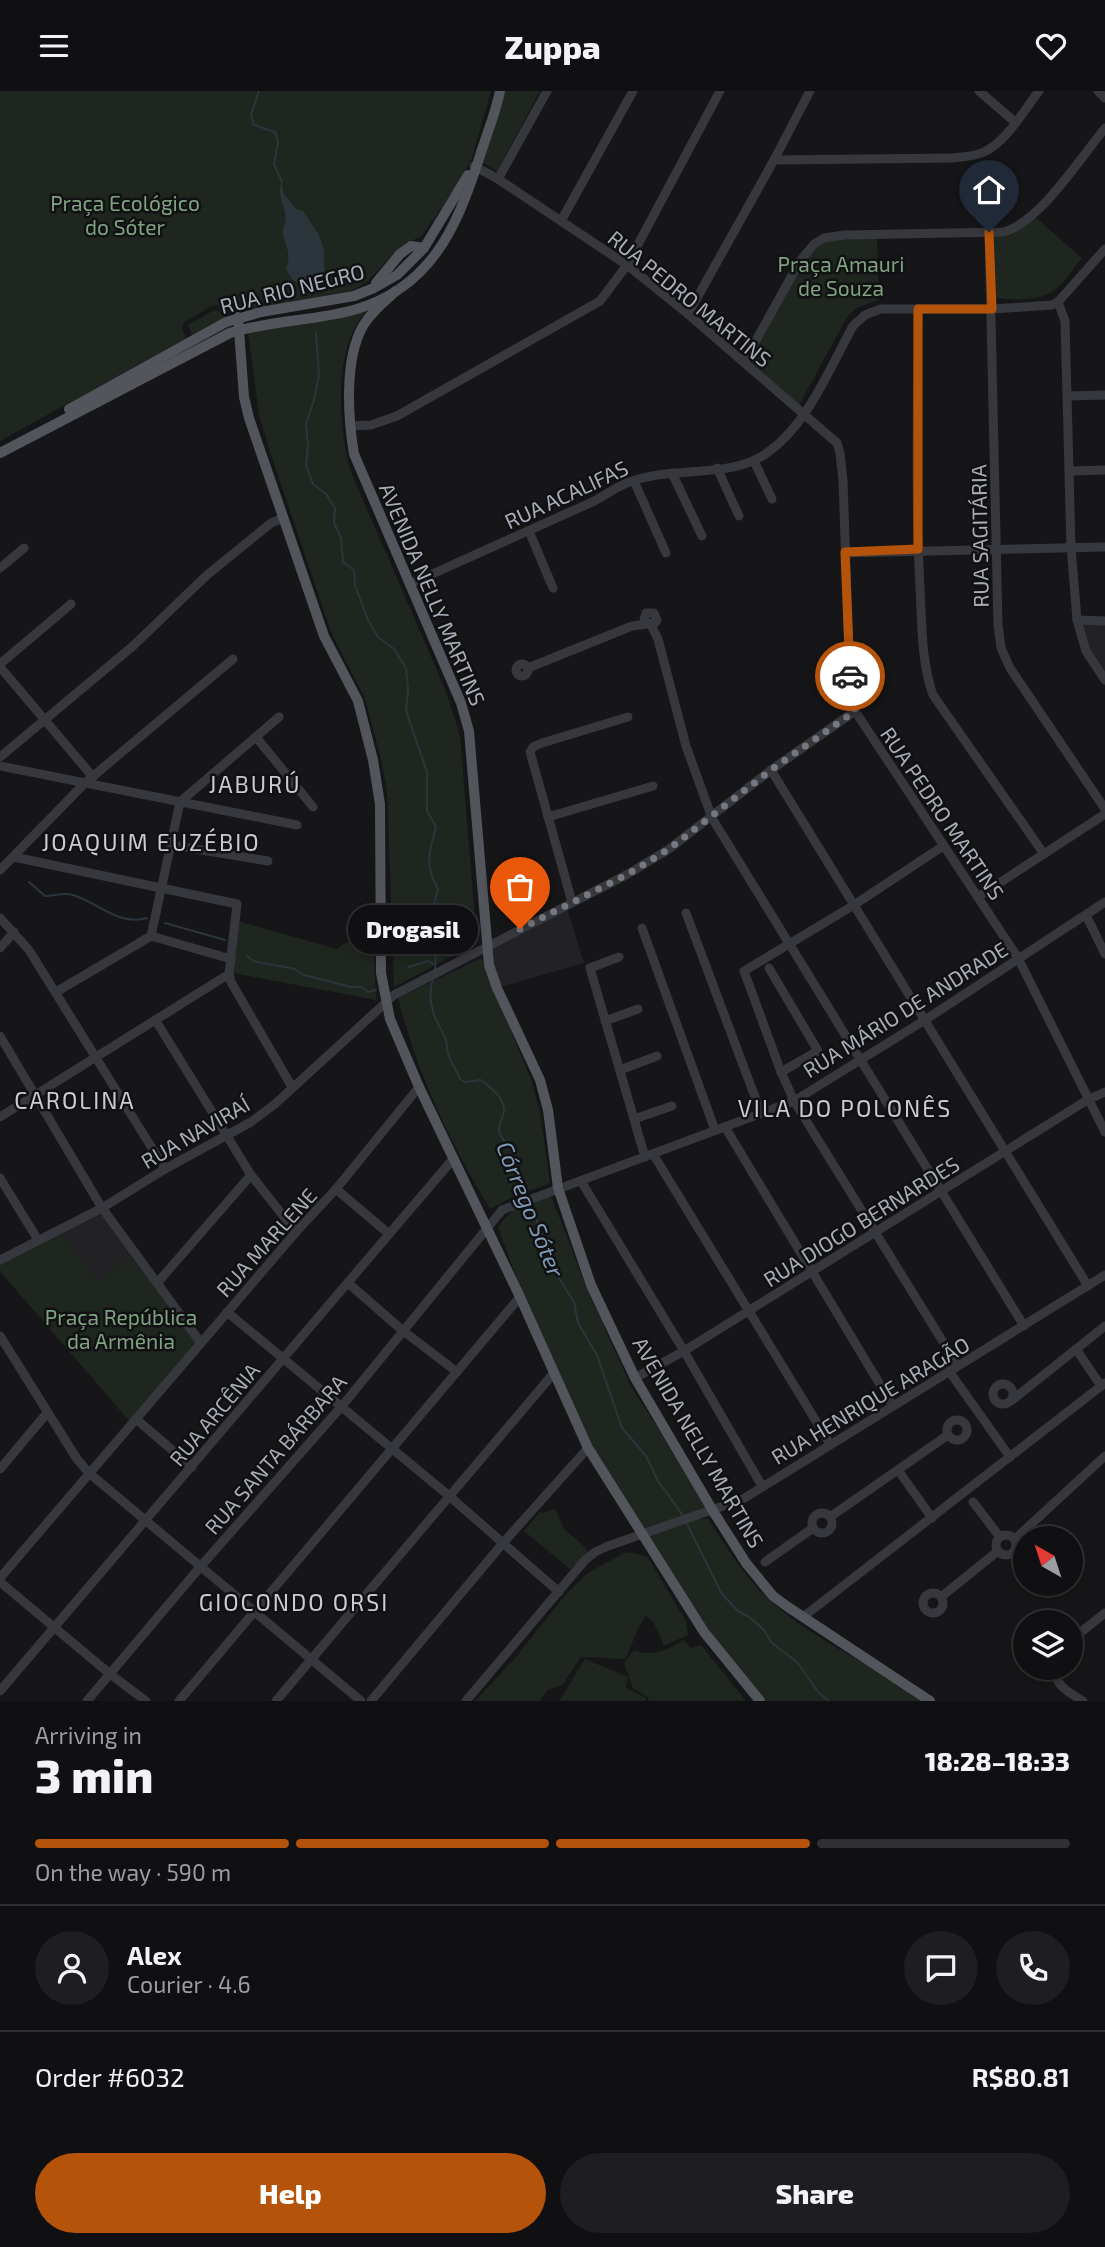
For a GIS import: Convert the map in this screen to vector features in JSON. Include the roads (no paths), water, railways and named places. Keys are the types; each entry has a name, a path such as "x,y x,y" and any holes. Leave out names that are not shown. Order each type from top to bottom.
{"main road":[{"path":"476,165 492,127 500,91"},
{"name":"RUA RIO NEGRO","path":"0,445 192,339 238,317 363,293 397,275 424,248 476,165"},
{"name":"RUA RIO NEGRO","path":"0,453 239,330 357,309 396,291 412,280 439,252 453,227 476,165"},
{"path":"412,280 427,260 428,253 424,248"},
{"name":"AVENIDA NELLY MARTINS","path":"396,291 371,314 356,342 350,371 352,440 359,469 461,702 469,731 489,965 540,1080 548,1110 558,1188 591,1285 635,1378 713,1511 760,1581 773,1596 930,1701"},
{"path":"238,317 244,397 324,636 358,701 373,760 380,804 382,973 390,1019 419,1087 520,1297 588,1448 704,1632 760,1701"}],"street":[{"path":"498,179 547,91"},
{"path":"561,221 633,91"},
{"path":"351,426 371,425 397,415 591,307 609,292 627,265 720,91"},
{"path":"688,314 810,91"},
{"path":"979,91 1015,122"},
{"path":"774,160 972,156 987,151 1015,122 1039,91"},
{"path":"1098,91 1105,97"},
{"path":"744,362 800,261 814,244 824,238 844,235 1015,229 1034,215 1105,128"},
{"name":"RUA PEDRO MARTINS","path":"476,165 627,265 837,443 840,453 850,681 855,711 1018,958 1105,1132"},
{"name":"RUA SAGITÁRIA","path":"989,232 998,624 1002,648 1021,687 1105,809"},
{"path":"1105,249 1058,302 1065,321 1071,547 1077,620 1086,651 1105,680"},
{"name":"RUA ACALIFAS","path":"410,584 634,481 648,476 754,461 779,443 803,415 853,326 865,315 881,309 992,309 1035,307 1058,302"},
{"path":"918,309 918,549 924,660 933,695 1044,854"},
{"path":"1068,396 1105,395"},
{"path":"754,461 772,499"},
{"path":"717,468 739,516"},
{"path":"1070,471 1105,470"},
{"path":"672,473 702,536"},
{"path":"634,481 666,553"},
{"path":"0,757 133,646 207,575 261,531 283,518"},
{"path":"529,531 553,588"},
{"path":"845,552 1105,547"},
{"path":"0,568 24,548"},
{"path":"71,604 0,666 45,720 89,780"},
{"path":"1077,620 1105,621"},
{"path":"528,667 632,626 648,624 658,639 686,746 712,818 1024,1326"},
{"path":"0,870 89,780 233,659"},
{"name":"RUA NAVIRAÍ","path":"0,1260 102,1207 251,1122 386,1002 420,980 659,855 712,818 771,770 855,711"},
{"path":"151,936 180,802 279,717"},
{"path":"572,902 530,752 533,747 628,717"},
{"path":"256,737 313,807"},
{"path":"0,767 89,780 180,802 297,825"},
{"path":"771,770 1088,1286"},
{"path":"548,817 653,786"},
{"path":"978,897 1105,814"},
{"path":"171,845 268,861"},
{"path":"943,846 854,905 744,971 794,1101 958,1366"},
{"path":"14,857 237,904 229,974 231,982 292,1087"},
{"name":"RUA MÁRIO DE ANDRADE","path":"486,1227 502,1210 518,1203 794,1101 925,1020 1105,902"},
{"path":"686,913 761,1113"},
{"path":"1086,915 1105,954"},
{"path":"0,918 29,950 165,1169"},
{"path":"642,928 720,1128 814,1272 893,1406"},
{"path":"0,948 14,932"},
{"path":"56,992 151,936 231,959"},
{"path":"619,957 590,968 634,1119 649,1155 750,1310 830,1444"},
{"path":"769,968 818,1051 781,1072"},
{"path":"0,1117 229,974"},
{"path":"605,1021 638,1009"},
{"path":"156,1021 251,1175 296,1232"},
{"path":"0,1036 102,1207 201,1343"},
{"path":"620,1070 657,1056"},
{"name":"RUA MARLENE","path":"0,1580 227,1312 337,1189 419,1087"},
{"name":"RUA DIOGO BERNARDES","path":"635,1378 814,1272 1089,1099 1105,1092"},
{"path":"634,1119 672,1105"},
{"name":"RUA ARCÊNIA","path":"0,1691 453,1159"},
{"path":"158,1282 251,1175"},
{"path":"0,1178 38,1240"},
{"path":"580,1181 684,1351 762,1486"},
{"path":"337,1189 388,1234"},
{"name":"RUA SANTA BÁRBARA","path":"87,1701 342,1406 486,1227"},
{"name":"RUA HENRIQUE ARAGÃO","path":"466,1701 595,1552 743,1499 1105,1275"},
{"path":"348,1283 402,1331 457,1372"},
{"path":"179,1701 520,1297"},
{"path":"227,1312 448,1495 559,1592"},
{"path":"1011,1401 1105,1326"},
{"path":"0,1336 47,1413 89,1473 361,1701"},
{"path":"803,1617 1103,1385 1076,1349"},
{"path":"949,1371 1010,1457"},
{"path":"276,1701 553,1374"},
{"path":"1,1466 47,1413"},
{"path":"136,1419 192,1467"},
{"path":"830,1517 948,1435"},
{"path":"371,1701 503,1543 588,1448"},
{"path":"1029,1526 1105,1456"},
{"path":"898,1470 932,1518"},
{"path":"973,1502 1000,1537"},
{"path":"823,1512 830,1517 832,1525 827,1531 820,1533 813,1528 814,1515 823,1512"},
{"path":"765,1562 813,1528"},
{"path":"1013,1538 1005,1535 1000,1537 996,1544 998,1551 1005,1555 1013,1552"},
{"path":"941,1597 998,1551"},
{"path":"0,1580 110,1674 146,1701"},
{"path":"1083,1630 1105,1613"},
{"path":"1056,1680 1065,1691 1083,1701"}],"waterway":[{"path":"259,91 251,115 254,125 275,132 278,141 274,164 282,182"},
{"name":"Córrego Sóter","path":"312,279 313,288"},
{"name":"Córrego Sóter","path":"316,333 319,375 306,424 306,465 313,484 326,494 335,508 334,523 341,538 343,562 354,570 355,585 368,620 378,637 394,649 406,668 406,711 427,772 427,811 436,827 429,858 438,889 432,912 431,931 436,948 435,969"},
{"path":"29,882 45,896 70,894 127,919 147,918"},
{"path":"165,923 225,940"},
{"path":"247,956 253,961 295,969 304,975 351,987 362,987 368,992 376,990"},
{"path":"408,967 429,961 433,964"},
{"name":"Córrego Sóter","path":"433,978 430,994 432,1009 445,1037 449,1057 460,1079 465,1082 481,1080 502,1101 504,1110 499,1131 511,1150 527,1197"},
{"name":"Córrego Sóter","path":"531,1205 554,1270 574,1302 578,1323 597,1355 622,1428 646,1456 658,1481 684,1517"},
{"name":"Córrego Sóter","path":"686,1522 722,1594 738,1611 763,1629 772,1643 797,1662 819,1693 829,1701"}],"place":[{"name":"Drogasil","path":"520,929"}],"district":[{"name":"JABURÚ","path":"255,784"},
{"name":"JOAQUIM EUZÉBIO","path":"151,842"},
{"name":"CAROLINA","path":"75,1100"},
{"name":"VILA DO POLONÊS","path":"845,1108"},
{"name":"GIOCONDO ORSI","path":"294,1602"}],"park label":[{"name":"Praça Ecológico do Sóter","path":"125,214"},
{"name":"Praça Amauri de Souza","path":"841,275"},
{"name":"Praça República da Armênia","path":"121,1328"}]}
